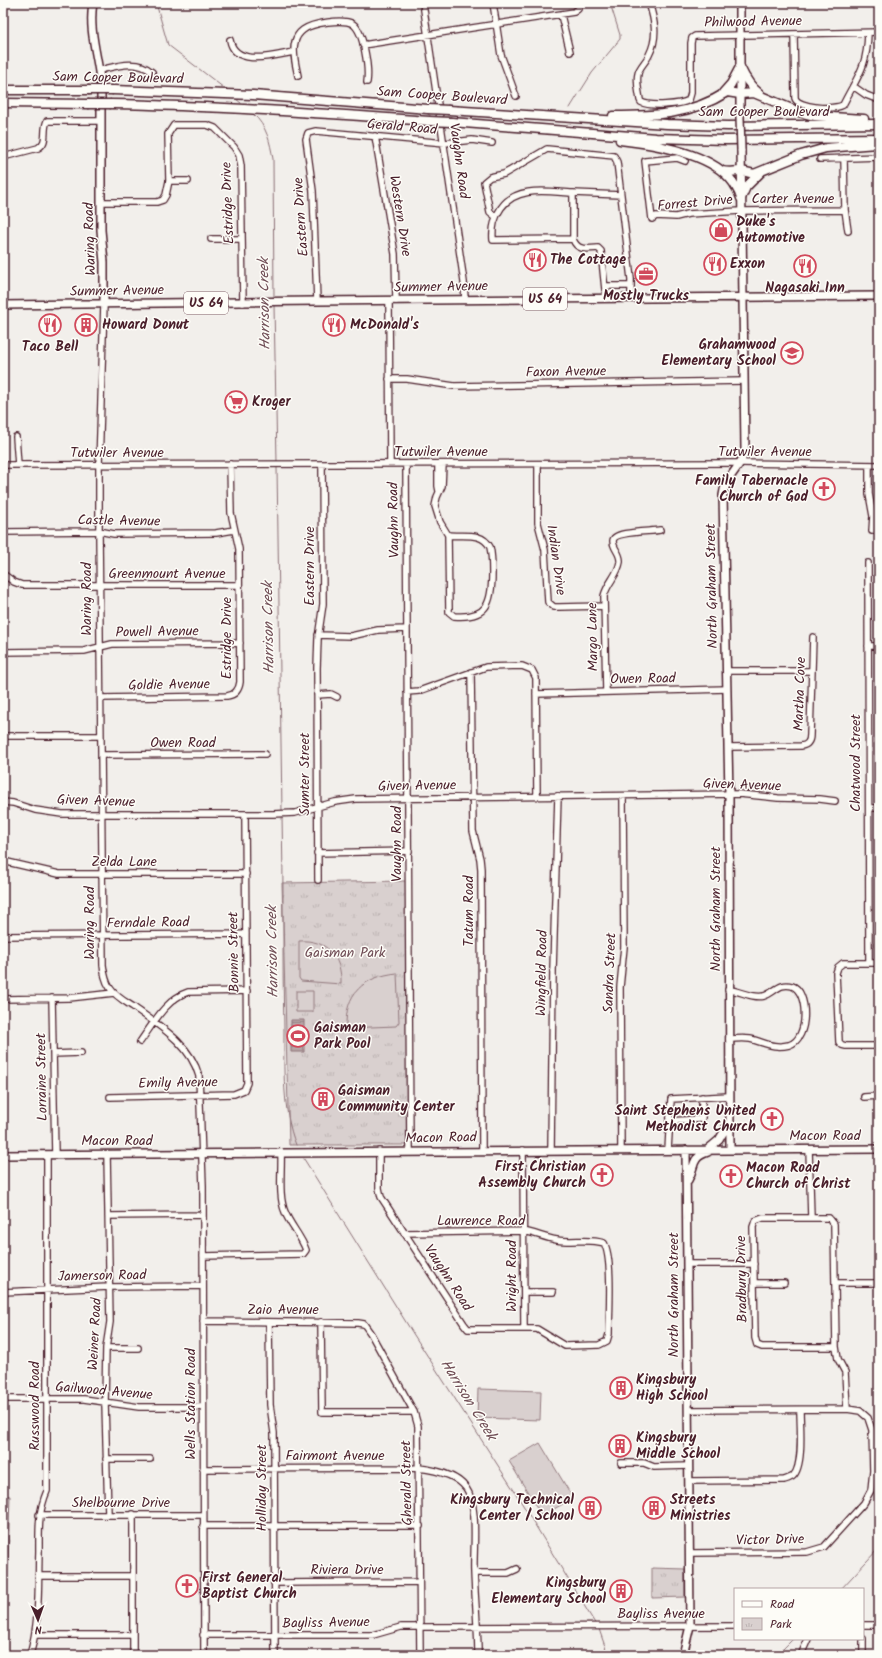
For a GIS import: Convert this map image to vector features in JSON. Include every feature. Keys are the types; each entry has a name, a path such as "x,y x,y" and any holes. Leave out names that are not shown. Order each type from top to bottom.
{"highway":[{"path":"720,96 728,88 740,68"},
{"path":"740,68 753,88 764,96"},
{"name":"Sam Cooper Boulevard","path":"3,90 113,90 253,95 449,110 666,124 728,126 879,124"},
{"path":"525,115 620,116 666,114 697,107 726,92 740,94 754,93 799,112 814,116 879,120"},
{"name":"Sam Cooper Boulevard","path":"3,104 178,105 257,109 656,138 726,140 879,138"},
{"path":"542,129 627,141 670,149 710,163 722,171 736,187 741,198"},
{"path":"722,171 730,173 741,170 754,174 801,155 826,148 879,143"},
{"path":"741,198 746,187 764,170"}],"main road":[{"name":"Waring Road","path":"93,3 92,31 100,70 101,202 104,304"},
{"name":"North Graham Street","path":"730,1150 728,990 729,794 723,495 725,484 740,463 745,449 740,150 740,3"},
{"name":"Summer Avenue","path":"3,306 317,301 879,296"},
{"path":"687,1184 696,1159 701,1154 710,1150 719,1140 730,1121"},
{"name":"Macon Road","path":"3,1156 523,1150 879,1149"},
{"name":"North Graham Street","path":"683,1655 690,1626 690,1481 686,1150"}],"street":[{"name":"Vaughn Road","path":"423,3 464,282 465,300"},
{"path":"493,3 503,60 516,96"},
{"path":"363,45 561,15 576,11 580,3"},
{"name":"Philwood Avenue","path":"649,3 654,17 655,32 649,54 638,74 641,102 648,105 688,101 691,96 692,38 700,34 879,32"},
{"path":"561,15 570,52"},
{"path":"298,76 294,52 295,42 301,32 309,27 342,20 351,23 360,32 368,74 367,82"},
{"path":"794,34 796,101 799,104 813,106 841,106 861,72 865,60 868,33"},
{"path":"230,40 234,50 239,54 250,58 294,52"},
{"path":"100,70 133,64 143,65 152,72"},
{"path":"853,86 866,95 879,100"},
{"path":"3,157 43,146 45,141 45,125 47,121 101,121"},
{"name":"Estridge Drive","path":"169,181 168,134 174,125 207,125 215,128 234,147 239,155 241,166 243,303"},
{"name":"Gerald Road","path":"308,133 316,131 444,143 472,140 492,143"},
{"name":"Eastern Drive","path":"308,133 306,139 313,191 317,301"},
{"name":"Western Drive","path":"375,136 395,254 392,301"},
{"path":"495,216 490,212 484,182 486,179 504,174 547,149 614,156 617,162 621,195 631,286 631,299"},
{"path":"820,159 879,157"},
{"name":"Forrest Drive","path":"685,161 677,158 645,161 652,219 656,216 676,217 688,214 741,211"},
{"path":"844,158 845,210 848,231"},
{"path":"101,202 157,202 163,200 166,195 169,181 188,181"},
{"path":"572,239 493,240 495,216 504,204 521,193 621,195"},
{"path":"573,193 572,239 574,244 581,249 598,248 602,251 606,299"},
{"name":"Carter Avenue","path":"741,211 845,210"},
{"path":"211,239 241,239"},
{"path":"605,284 631,286"},
{"name":"Vaughn Road","path":"390,464 392,301"},
{"name":"Waring Road","path":"104,304 99,465 99,531 103,936 105,977 114,993 183,1046 190,1054 199,1076 203,1153"},
{"name":"Faxon Avenue","path":"390,379 407,379 454,386 744,382"},
{"path":"16,437 18,465"},
{"name":"Tutwiler Avenue","path":"3,465 538,465 740,463 879,465"},
{"name":"Estridge Drive","path":"230,464 230,508 239,546 240,682 236,692"},
{"name":"Vaughn Road","path":"406,464 410,1152"},
{"path":"440,464 439,491 435,503 435,510 448,535 449,609 451,615 457,617 474,615 484,608 490,600 492,593 492,562 490,547 484,539 476,536 448,535"},
{"name":"Eastern Drive","path":"317,668 318,635 323,604 322,465"},
{"name":"Indian Drive","path":"538,465 538,522 546,555 546,594 548,602 554,607 604,606"},
{"path":"869,465 869,494 873,516 872,531"},
{"name":"Castle Avenue","path":"3,532 99,531 114,534 177,534 216,533 234,530"},
{"name":"Margo Lane","path":"606,692 605,592 616,574 620,562 620,556 613,542 614,537 622,533 660,530"},
{"name":"Chatwood Street","path":"868,563 869,963"},
{"name":"Greenmount Avenue","path":"3,574 14,582 22,585 239,585"},
{"path":"318,635 351,636 378,630 407,630"},
{"name":"Martha Cove","path":"728,746 801,746 807,744 810,735 813,637"},
{"name":"Powell Avenue","path":"3,652 84,651 116,644 240,643"},
{"path":"868,646 879,646"},
{"path":"407,692 419,691 493,666 522,666 530,668 535,676 536,694 537,796"},
{"name":"Sumter Street","path":"317,668 318,880"},
{"path":"727,671 812,671"},
{"name":"Tatum Road","path":"472,672 473,831 481,869 482,1151"},
{"name":"Owen Road","path":"536,694 727,689"},
{"name":"Goldie Avenue","path":"101,698 227,696 236,692"},
{"path":"317,694 332,694 338,697"},
{"path":"3,736 101,736"},
{"name":"Owen Road","path":"101,755 265,754"},
{"name":"Given Avenue","path":"3,802 13,803 35,810 62,814 102,815 288,814 350,799 729,794 835,801"},
{"name":"Wingfield Road","path":"550,1150 558,796"},
{"name":"Sandra Street","path":"621,1150 620,987 624,947 623,796"},
{"path":"869,808 879,808"},
{"name":"Bonnie Street","path":"244,1090 247,1083 245,814"},
{"path":"318,853 409,851"},
{"name":"Zelda Lane","path":"3,861 59,874 246,874"},
{"name":"Ferndale Road","path":"3,936 246,934"},
{"path":"879,963 841,964 836,973 837,1034 839,1042 843,1046 879,1046"},
{"path":"728,990 737,990 755,996 762,996 782,986 794,986 799,993 805,1015 801,1034 797,1041 789,1045 773,1046 752,1040 729,1039"},
{"path":"140,1042 171,1001 180,995 188,992 247,991"},
{"path":"3,999 85,997 114,993"},
{"name":"Lorraine Street","path":"52,998 56,1155"},
{"path":"54,1054 81,1053"},
{"name":"Emily Avenue","path":"110,1097 234,1094 244,1090"},
{"path":"668,1150 671,1099 730,1096"},
{"path":"864,1097 879,1096"},
{"path":"669,1121 702,1118 702,1097"},
{"path":"688,1410 800,1410 847,1408 845,1372 838,1359 836,1347 834,1224 829,1218 812,1218 809,1149"},
{"name":"Wright Road","path":"523,1150 524,1329"},
{"path":"203,1256 303,1254 306,1250 303,1242 285,1212 282,1200 281,1152"},
{"name":"Vaughn Road","path":"379,1152 379,1188 381,1197 468,1329 537,1329 565,1346 599,1345 607,1342"},
{"name":"Wells Station Road","path":"203,1153 204,1655"},
{"name":"Weiner Road","path":"107,1154 110,1326 106,1348 105,1402 106,1460 109,1488 108,1515"},
{"name":"Russwood Road","path":"30,1655 36,1635 38,1617 39,1515 47,1491 47,1155"},
{"path":"108,1216 203,1215"},
{"name":"Bradbury Drive","path":"812,1218 763,1218 753,1223 755,1338 757,1345 762,1347 836,1347"},
{"name":"Lawrence Road","path":"404,1233 523,1231 556,1240 596,1240 604,1243 607,1249 610,1288 609,1334 607,1342"},
{"path":"687,1264 754,1264"},
{"path":"754,1284 784,1283"},
{"path":"835,1283 879,1283"},
{"name":"Jamerson Road","path":"3,1292 109,1287 203,1286"},
{"path":"524,1292 553,1292"},
{"name":"Zaio Avenue","path":"203,1321 364,1324"},
{"name":"Holliday Street","path":"270,1322 269,1401 274,1433 275,1655"},
{"path":"321,1322 322,1412 414,1412"},
{"name":"Gherald Street","path":"364,1324 414,1412 418,1426 420,1655"},
{"path":"106,1348 138,1348"},
{"name":"Gailwood Avenue","path":"3,1399 84,1399 139,1407 203,1407"},
{"name":"Victor Drive","path":"690,1553 807,1552 824,1547 864,1503 870,1490 872,1471 872,1430 868,1419 860,1411 847,1408"},
{"path":"690,1481 784,1480 793,1476 798,1468 800,1454 800,1410"},
{"path":"106,1460 150,1459"},
{"path":"621,1463 644,1463 654,1467 689,1466"},
{"name":"Fairmont Avenue","path":"203,1469 419,1468 433,1470 451,1476 465,1487 472,1499 474,1511 474,1573 478,1627 478,1655"},
{"path":"872,1471 879,1471"},
{"path":"132,1655 133,1514"},
{"name":"Shelbourne Drive","path":"39,1515 133,1514 203,1516"},
{"path":"203,1526 420,1526"},
{"path":"474,1573 508,1573 517,1569"},
{"path":"38,1576 132,1576"},
{"name":"Riviera Drive","path":"274,1583 420,1582"},
{"path":"864,1625 879,1625"},
{"name":"Bayliss Avenue","path":"203,1636 373,1635 401,1627 734,1626"},
{"path":"36,1635 133,1635"},
{"path":"801,1655 808,1640"},
{"path":"863,1640 863,1655"}],"green space":[{"name":"Gaisman Park","path":"406,881 407,1144 289,1145 282,883"},
{"path":"299,941 318,943 331,952 336,958 339,966 341,984 301,981 299,978"},
{"path":"397,973 399,1022 396,1026 346,1028 349,1005 358,989 375,978"},
{"path":"296,991 313,991 313,1012 296,1012"},
{"path":"478,1389 541,1391 540,1420 477,1418"},
{"path":"540,1443 573,1498 542,1516 509,1461"},
{"path":"3,1495 10,1496 7,1601 3,1622"},
{"path":"652,1568 685,1569 685,1597 652,1598"}],"shaded area":[{"name":"Gaisman Park Pool","path":"291,1020 304,1020 304,1052 291,1052"}],"waterway":[{"name":"Harrison Creek","path":"156,3 168,45 224,88"},
{"path":"580,92 592,73 620,39 610,3"},
{"path":"570,108 578,95"},
{"name":"Harrison Creek","path":"236,99 241,103"},
{"name":"Harrison Creek","path":"253,114 265,129 273,159 274,298"},
{"name":"Harrison Creek","path":"274,305 277,462"},
{"name":"Harrison Creek","path":"277,467 282,812"},
{"name":"Harrison Creek","path":"282,815 284,1074 288,1118 296,1145"},
{"name":"Harrison Creek","path":"304,1159 414,1335 515,1492 596,1625"},
{"path":"842,1588 879,1548"},
{"name":"Harrison Creek","path":"599,1629 608,1655"},
{"path":"777,1655 792,1640"}],"place":[{"name":"Duke's Automotive","path":"721,230"},
{"name":"The Cottage","path":"535,260"},
{"name":"Exxon","path":"715,264"},
{"name":"Nagasaki Inn","path":"805,266"},
{"name":"Mostly Trucks","path":"646,274"},
{"name":"Taco Bell","path":"50,325"},
{"name":"Howard Donut","path":"86,325"},
{"name":"McDonald's","path":"334,325"},
{"name":"Grahamwood Elementary School","path":"792,353"},
{"name":"Kroger","path":"236,402"},
{"name":"Family Tabernacle Church of God","path":"824,489"},
{"name":"Gaisman Park Pool","path":"298,1036"},
{"name":"Gaisman Community Center","path":"323,1099"},
{"name":"Saint Stephens United Methodist Church","path":"772,1119"},
{"name":"First Christian Assembly Church","path":"602,1175"},
{"name":"Macon Road Church of Christ","path":"731,1176"},
{"name":"Kingsbury High School","path":"621,1388"},
{"name":"Kingsbury Middle School","path":"620,1446"},
{"name":"Kingsbury Technical Center / School","path":"590,1508"},
{"name":"Streets Ministries","path":"654,1508"},
{"name":"First General Baptist Church","path":"187,1586"},
{"name":"Kingsbury Elementary School","path":"621,1591"}]}
